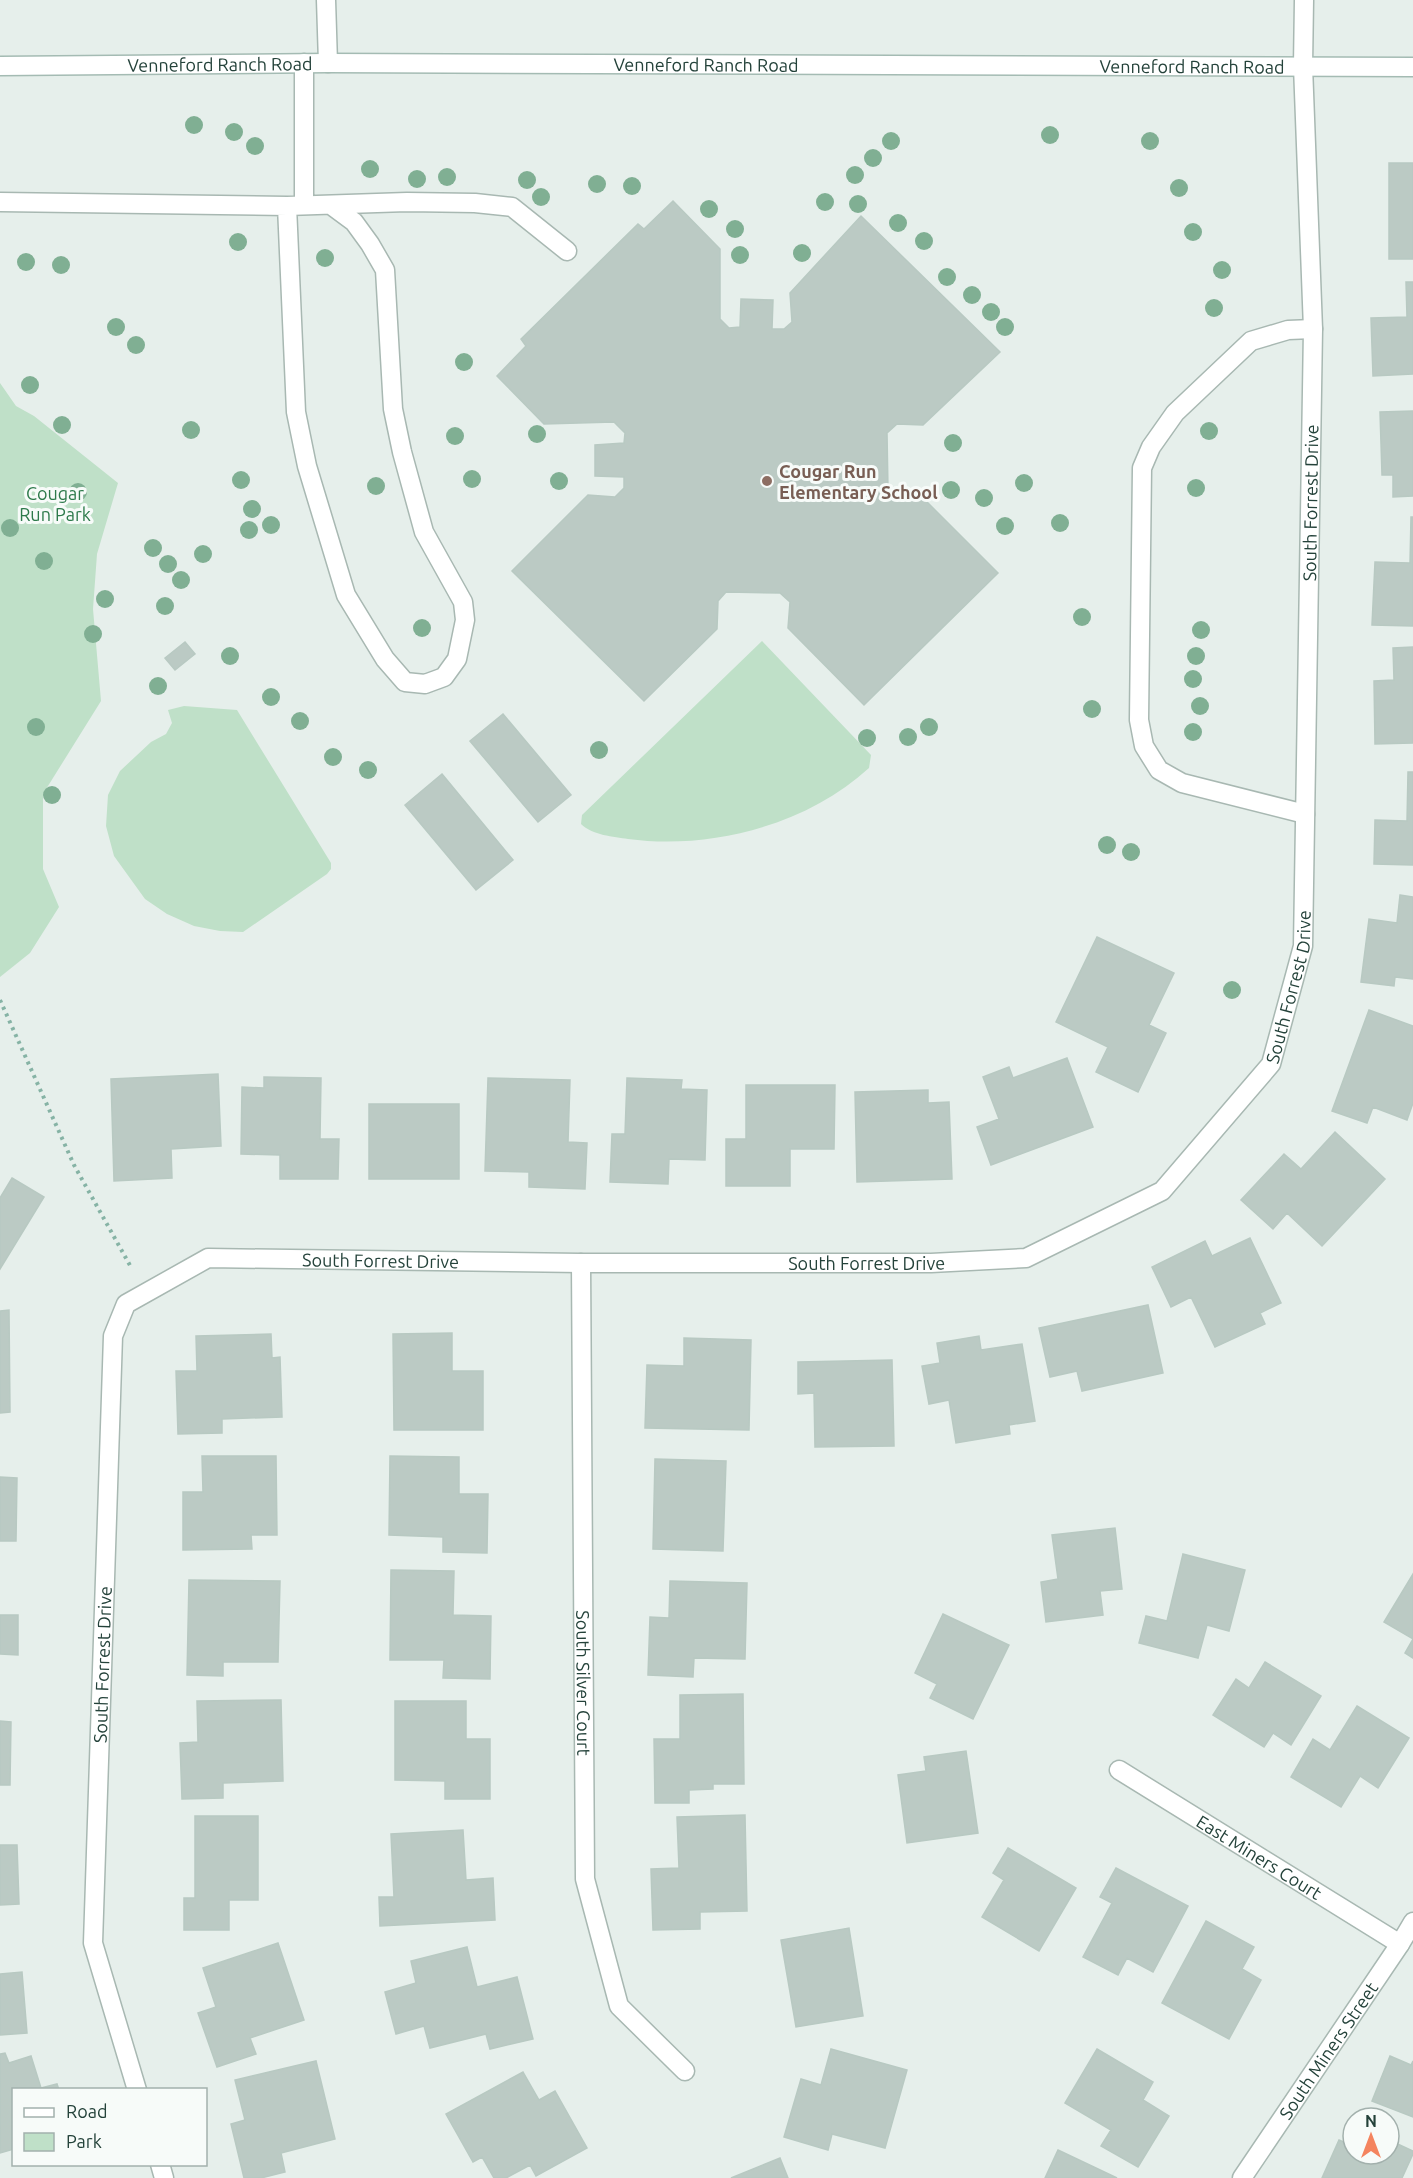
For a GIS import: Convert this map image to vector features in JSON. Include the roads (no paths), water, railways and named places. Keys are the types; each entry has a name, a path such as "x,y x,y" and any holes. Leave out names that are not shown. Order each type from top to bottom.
{"street":[{"path":"326,0 328,63"},
{"name":"South Forrest Drive","path":"136,2088 93,1943 113,1336 126,1304 208,1258 581,1263 931,1263 1026,1258 1162,1191 1271,1064 1303,946 1313,329 1304,66 1304,0"},
{"path":"304,63 296,206 296,412 307,466 346,595 385,659 405,682 425,684 444,677 457,659 465,620 463,602 424,532 402,452 393,409 385,270 354,222 331,204"},
{"name":"Venneford Ranch Road","path":"0,66 328,63 1413,67"},
{"path":"0,202 296,206 475,203 512,207 567,251"},
{"path":"1305,814 1182,783 1159,770 1144,746 1139,720 1142,468 1151,447 1175,413 1251,341 1288,330 1313,329"},
{"name":"South Silver Court","path":"581,1263 585,1879 619,2006 685,2071"},
{"name":"East Miners Court","path":"1119,1770 1400,1944"},
{"name":"South Miners Street","path":"1242,2178 1413,1922"}],"place":[{"name":"Cougar Run Elementary School","path":"767,481"}],"park label":[{"name":"Cougar Run Park","path":"55,503"}]}
